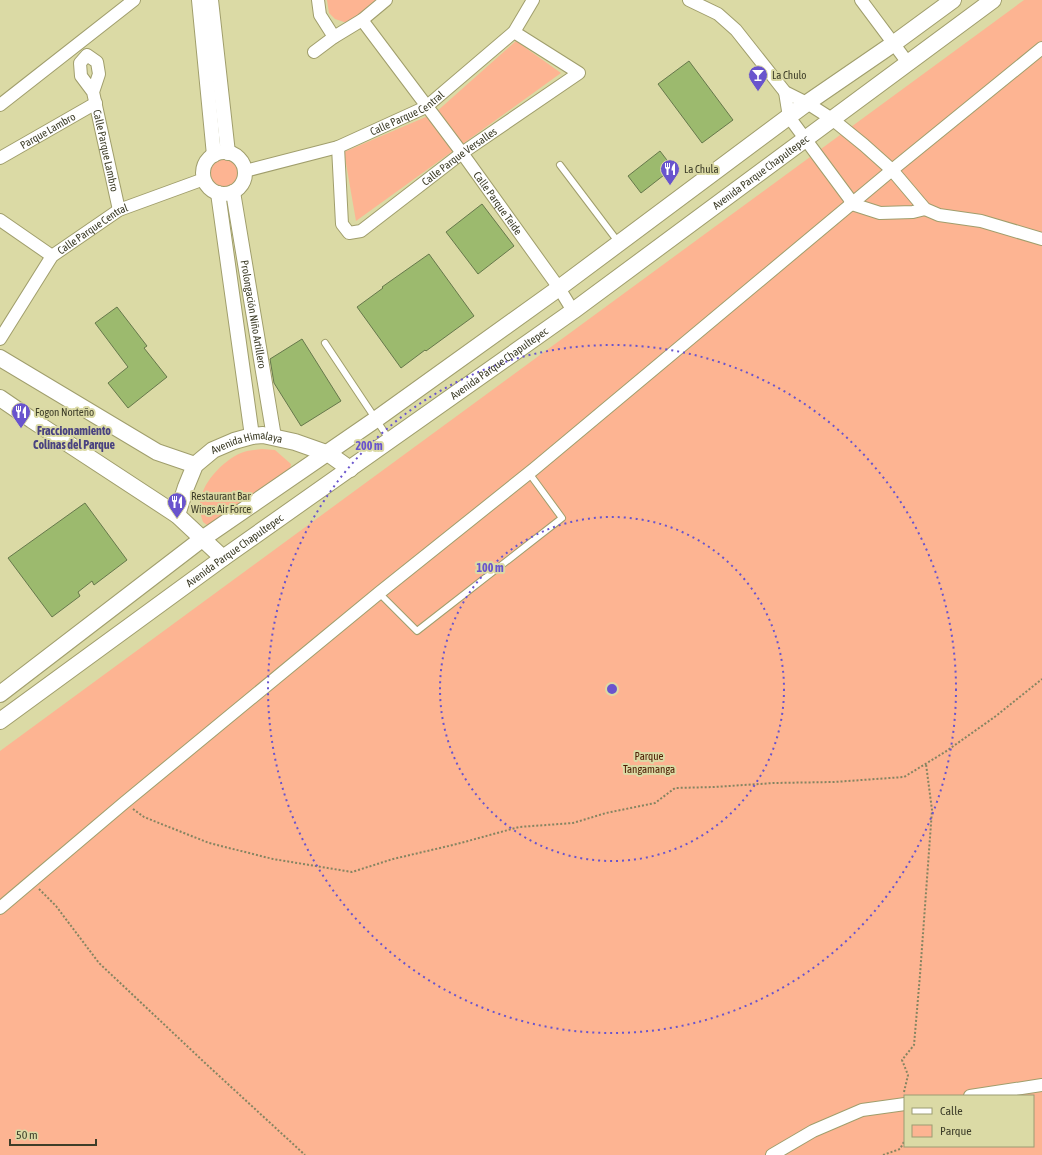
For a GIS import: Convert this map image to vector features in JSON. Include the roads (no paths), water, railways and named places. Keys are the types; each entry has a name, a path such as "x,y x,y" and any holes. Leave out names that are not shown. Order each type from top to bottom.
{"main road":[{"path":"0,694 202,540 329,454 559,288 807,103 894,44 953,0"},
{"name":"Avenida Parque Chapultepec","path":"0,721 223,558 573,310 993,0"},
{"path":"0,358 157,452 195,465"},
{"path":"0,398 177,515 223,558"},
{"name":"Avenida Himalaya","path":"177,515 195,465 213,450 234,441 252,436 263,435 295,442 329,454 350,469"}],"street":[{"path":"0,105 134,0"},
{"path":"199,0 221,154"},
{"path":"211,0 221,154"},
{"path":"318,0 320,15 334,37"},
{"path":"314,52 334,37 362,20 386,0"},
{"name":"Calle Parque Central","path":"245,171 338,147 426,107 514,32 533,0"},
{"path":"689,0 718,14 736,30 785,92 807,103 832,119 892,170 925,209 939,216 981,221 1042,239"},
{"path":"861,0 908,63"},
{"name":"Calle Parque Teide","path":"362,20 462,153 559,288 573,310"},
{"name":"Calle Parque Versalles","path":"338,147 342,224 349,232 361,230 462,153 579,73 514,32"},
{"path":"0,908 124,803 379,592 529,473 892,170 1042,48"},
{"path":"785,92 790,117 852,204 880,213 913,212 925,209"},
{"name":"Parque Lambro","path":"0,158 95,97"},
{"name":"Calle Parque Lambro","path":"95,97 119,210"},
{"path":"221,154 234,155 239,159 245,171 242,184 233,192 228,194 218,193 212,190 204,179 205,165 221,154"},
{"name":"Calle Parque Central","path":"0,339 52,256 119,210 204,179"},
{"name":"Prolongación Niño Artillero","path":"233,192 274,437"},
{"name":"Prolongación Niño Artillero","path":"218,193 252,436"},
{"path":"0,220 52,256"},
{"path":"977,1095 1042,1085"},
{"path":"772,1155 813,1132 862,1110 904,1104"}],"lane":[{"path":"560,165 619,243"},
{"path":"325,343 375,420 390,440"},
{"path":"379,592 416,631 562,518 529,473"}],"place":[{"name":"La Chulo","path":"758,92"},
{"name":"La Chula","path":"670,186"},
{"name":"Fogon Norteño","path":"21,429"},
{"name":"Restaurant Bar Wings Air Force","path":"177,519"}],"district":[{"name":"Fraccionamiento Colinas del Parque","path":"74,438"}],"park label":[{"name":"Parque Tangamanga","path":"649,762"}]}
